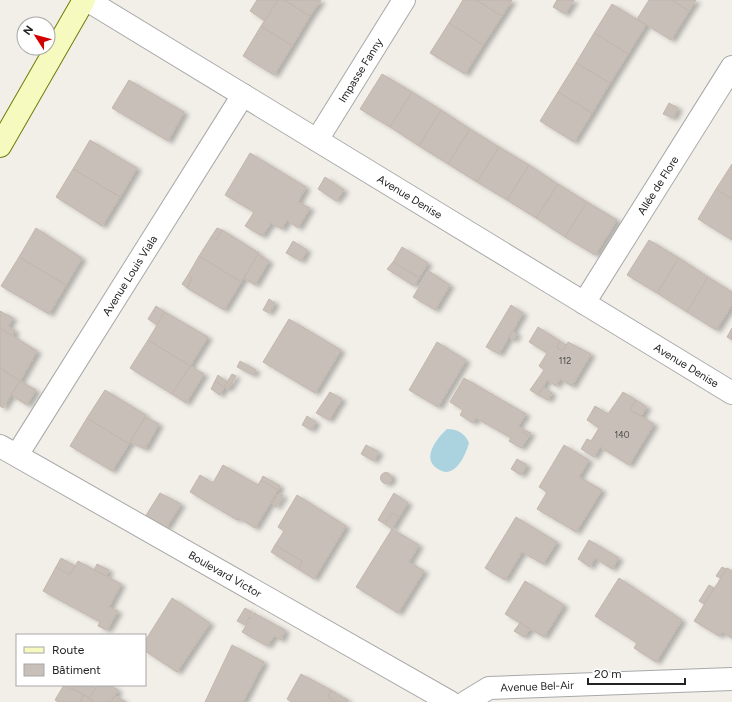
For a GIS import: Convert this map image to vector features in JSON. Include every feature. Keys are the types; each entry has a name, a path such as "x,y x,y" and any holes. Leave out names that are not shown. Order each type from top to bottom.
{"main road":[{"path":"0,146 86,0"}],"street":[{"name":"Avenue Denise","path":"86,0 732,393"},
{"name":"Impasse Fanny","path":"317,140 404,0"},
{"name":"Allée de Flore","path":"584,303 732,67"},
{"name":"Avenue Louis Viala","path":"8,451 243,95"},
{"name":"Boulevard Victor","path":"8,451 450,702"},
{"name":"Avenue Bel-Air","path":"466,702 489,688 732,679"}],"water":[{"path":"447,429 460,432 469,443 465,455 458,465 449,472 444,472 433,465 430,455 435,443"}],"building":[{"path":"257,0 278,0 265,21 250,11"},
{"path":"278,0 284,0 310,16 292,46 261,26"},
{"path":"284,0 321,0 310,16"},
{"path":"463,0 476,0 502,16 483,45 449,23"},
{"path":"476,0 512,0 502,16"},
{"path":"557,0 574,0 565,14 553,7"},
{"path":"649,0 672,0 689,11 671,40 637,19"},
{"path":"672,0 696,0 689,11"},
{"path":"612,4 646,25 628,54 594,33"},
{"path":"449,23 483,45 465,74 430,53"},
{"path":"261,26 292,46 274,75 243,56"},
{"path":"594,33 628,54 610,83 576,63"},
{"path":"576,63 610,83 592,113 558,92"},
{"path":"382,74 412,92 390,127 360,109"},
{"path":"129,80 184,112 168,141 112,108"},
{"path":"412,92 441,110 419,146 390,127"},
{"path":"558,92 592,113 574,142 540,121"},
{"path":"669,103 678,108 673,118 663,114"},
{"path":"441,110 470,129 448,164 419,146"},
{"path":"470,129 499,147 477,182 448,164"},
{"path":"90,140 137,168 120,197 73,169"},
{"path":"499,147 529,165 507,200 477,182"},
{"path":"250,153 306,187 298,202 310,208 298,228 287,220 282,229 271,223 262,236 245,226 254,212 225,195"},
{"path":"732,164 732,199 716,189"},
{"path":"529,165 558,184 536,218 507,200"},
{"path":"73,169 120,197 102,226 56,197"},
{"path":"325,177 344,190 336,201 318,189"},
{"path":"558,184 587,202 565,237 536,218"},
{"path":"716,189 732,199 732,240 698,219"},
{"path":"587,202 617,220 595,255 565,237"},
{"path":"36,228 82,258 66,285 19,257"},
{"path":"217,228 222,230 216,240 211,237"},
{"path":"222,230 259,253 241,282 199,256 211,237 216,240"},
{"path":"649,240 679,258 657,293 627,275"},
{"path":"293,241 307,250 301,261 286,253"},
{"path":"402,247 428,263 419,278 393,262"},
{"path":"258,254 269,261 255,285 244,278"},
{"path":"199,256 241,282 224,310 187,288 192,278 188,275"},
{"path":"19,257 66,285 49,314 1,286"},
{"path":"679,258 708,277 687,312 657,293"},
{"path":"393,262 419,278 414,286 387,269"},
{"path":"429,271 450,285 435,310 413,297"},
{"path":"188,275 192,278 187,288 182,284"},
{"path":"708,277 732,292 732,305 716,330 687,312"},
{"path":"269,299 275,303 269,313 263,310"},
{"path":"511,305 523,313 499,354 486,347"},
{"path":"156,306 165,312 157,325 148,319"},
{"path":"0,311 13,318 8,326 15,331 12,336 0,328"},
{"path":"165,312 208,337 190,366 148,340"},
{"path":"289,319 341,350 315,393 263,362"},
{"path":"538,327 560,341 557,348 563,351 568,342 591,354 572,386 560,379 556,386 547,380 538,395 530,390 544,370 539,366 547,353 529,342"},
{"path":"0,328 37,351 20,381 0,368"},
{"path":"732,328 732,340 727,337"},
{"path":"512,331 517,334 513,340 509,337"},
{"path":"148,340 190,366 172,394 130,368"},
{"path":"560,341 566,345 563,351 557,348"},
{"path":"437,342 466,360 438,407 409,390"},
{"path":"240,361 256,370 253,375 237,367"},
{"path":"190,366 204,374 186,403 172,394"},
{"path":"0,368 20,381 3,408 0,406"},
{"path":"232,374 236,376 228,389 224,387"},
{"path":"218,375 227,382 224,387 215,381"},
{"path":"464,378 526,414 518,426 524,430 522,432 529,436 521,448 509,441 511,438 476,418 473,423 460,415 463,410 450,402"},
{"path":"20,381 36,390 27,405 11,395"},
{"path":"215,381 224,387 220,395 211,389"},
{"path":"543,387 552,393 548,400 538,395"},
{"path":"105,390 146,415 129,444 87,418"},
{"path":"330,392 342,399 329,420 316,413"},
{"path":"623,392 636,400 630,410 654,424 629,465 600,447 594,457 581,449 587,439 591,441 599,428 587,420 595,406 608,414"},
{"path":"636,400 647,407 641,416 630,410"},
{"path":"307,416 316,422 311,430 302,425"},
{"path":"146,417 159,424 145,449 130,442"},
{"path":"87,418 129,444 112,471 70,446"},
{"path":"524,430 531,433 529,436 522,432"},
{"path":"366,445 379,452 374,461 361,454"},
{"path":"564,445 589,460 579,477 602,490 576,532 537,509 547,492 539,487"},
{"path":"517,459 527,465 521,475 511,469"},
{"path":"223,465 258,485 261,480 278,490 255,528 239,518 237,520 190,492 200,475 213,483"},
{"path":"386,472 390,474 392,478 390,482 386,484 382,482 380,478 382,474"},
{"path":"263,476 280,486 278,490 261,480"},
{"path":"160,493 181,504 166,528 145,517"},
{"path":"279,493 283,496 276,507 272,504"},
{"path":"394,493 408,503 399,517 392,513 385,524 378,520"},
{"path":"297,495 346,526 314,579 298,569 302,561 275,545 284,531 278,527"},
{"path":"392,513 399,517 392,529 385,524"},
{"path":"516,517 557,542 543,564 522,552 505,580 485,568"},
{"path":"392,529 419,545 409,562 424,571 398,613 356,587"},
{"path":"589,540 619,558 612,569 595,558 590,567 578,559"},
{"path":"275,545 302,561 298,569 271,552"},
{"path":"61,558 75,566 70,575 56,567"},
{"path":"78,561 121,584 109,607 118,611 107,630 98,626 100,622 43,591 56,567 70,575"},
{"path":"97,564 109,570 106,576 94,570"},
{"path":"722,567 726,569 720,578 716,576"},
{"path":"727,568 732,571 732,638 722,632 719,636 694,621"},
{"path":"619,578 682,620 656,662 634,648 637,643 595,616"},
{"path":"525,581 564,605 544,637 505,614"},
{"path":"709,585 714,588 704,604 699,601"},
{"path":"172,598 210,623 177,672 146,652 146,639"},
{"path":"245,608 252,612 245,625 237,621"},
{"path":"254,613 285,630 281,640 274,636 267,646 242,632"},
{"path":"520,623 530,629 524,637 514,631"},
{"path":"232,645 264,662 243,702 205,702"},
{"path":"301,674 331,690 328,697 336,702 291,702 287,699"},
{"path":"63,686 84,695 80,702 58,702 55,700"},
{"path":"69,686 93,686 96,688 89,698"},
{"path":"97,686 112,686 118,690 111,702 95,702 89,698"},
{"path":"331,690 348,700 347,702 336,702 328,697"},
{"path":"84,695 92,700 91,702 80,702"},
{"path":"115,696 126,702 111,702"}]}
